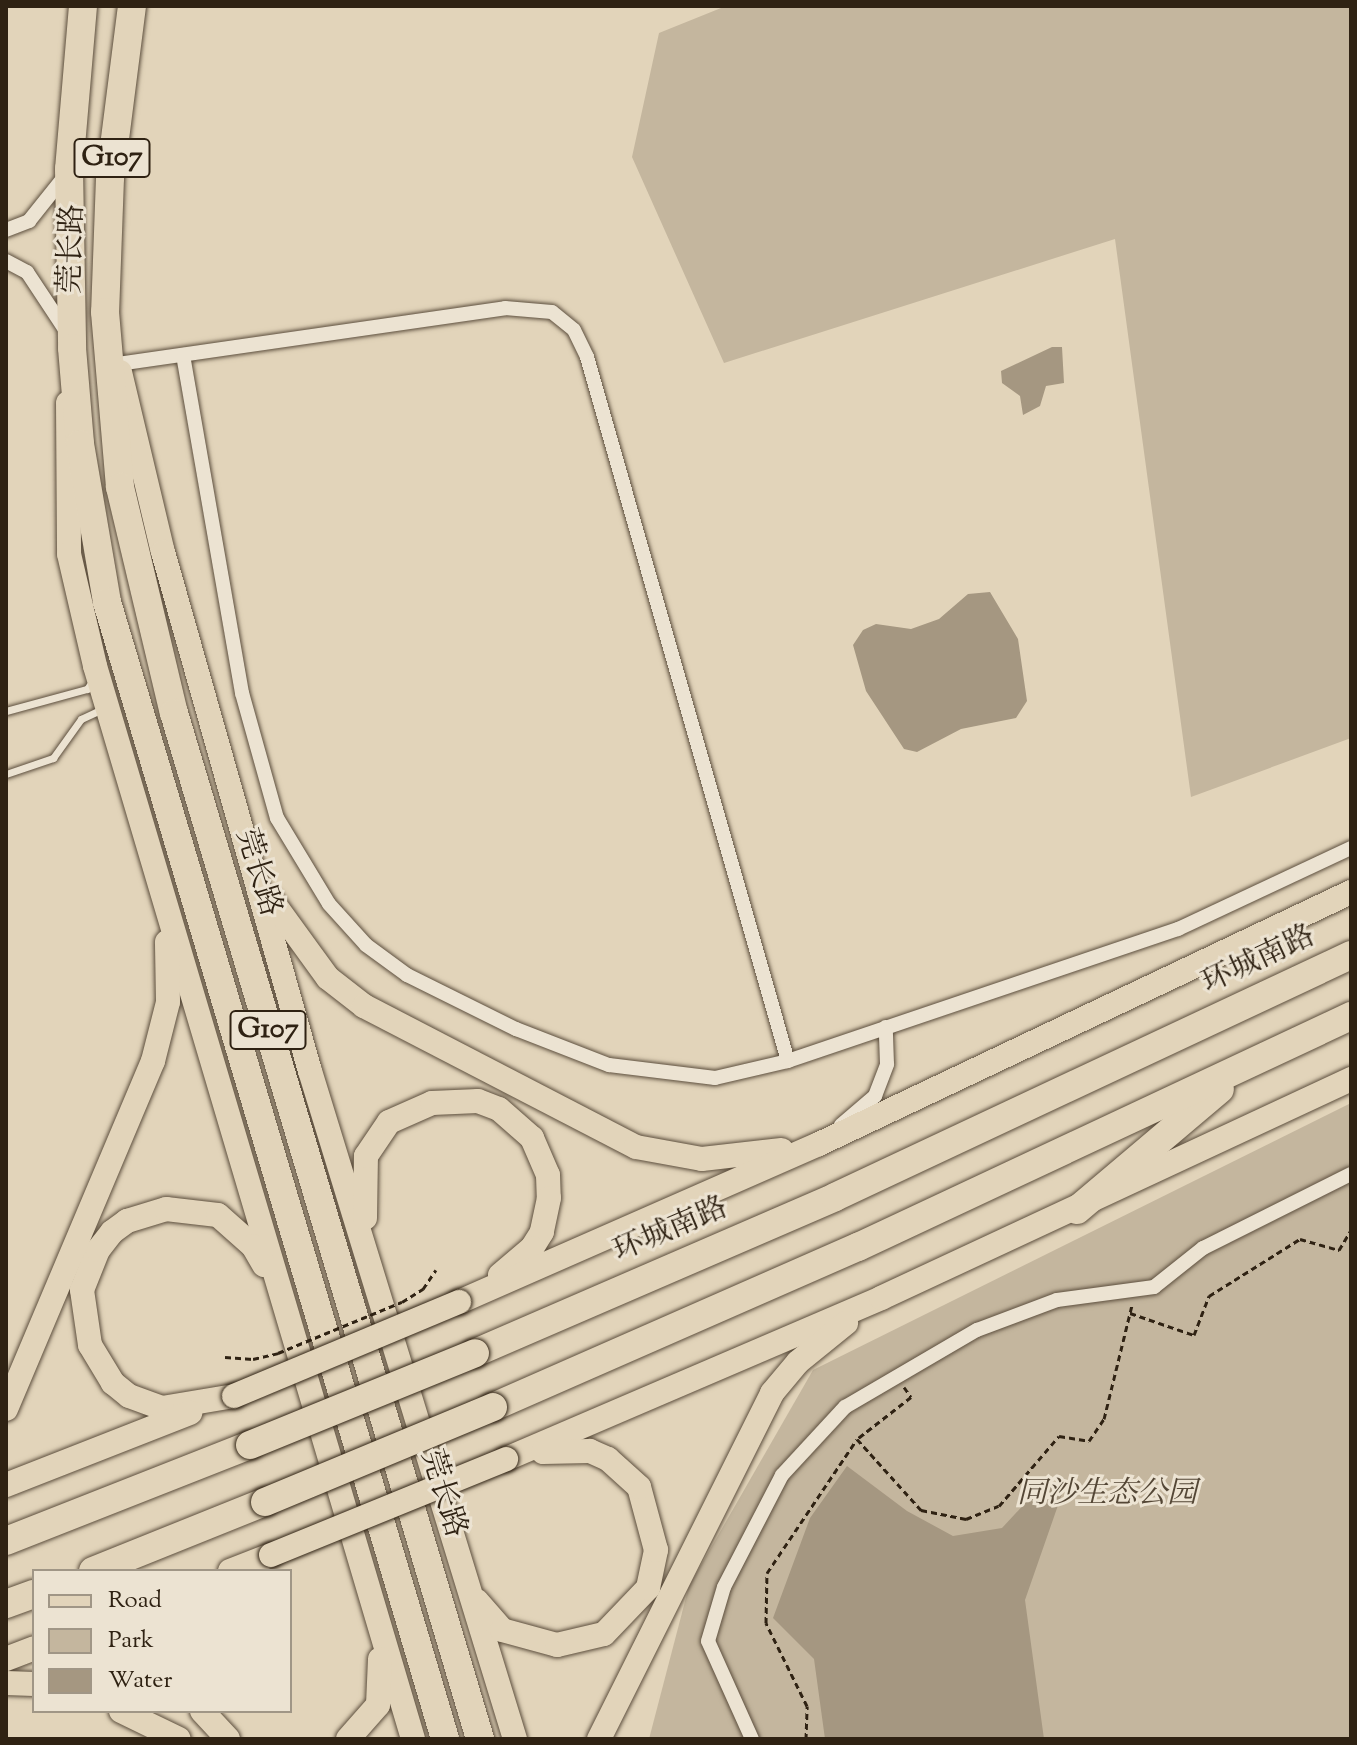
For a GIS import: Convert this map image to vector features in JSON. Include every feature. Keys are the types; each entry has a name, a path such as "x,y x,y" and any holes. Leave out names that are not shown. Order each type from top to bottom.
{"highway":[{"name":"莞长路","path":"132,6 110,178 105,312 112,438 141,595 480,1739"},
{"name":"莞长路","path":"83,8 69,169 72,348 80,444 107,602 445,1739"},
{"name":"环城南路","path":"6,1541 475,1353 835,1197 1351,955"},
{"path":"98,1569 493,1407 858,1247 1351,1016"},
{"path":"1077,1210 1249,1065"},
{"path":"6,1604 32,1595"}],"main road":[{"path":"105,312 163,552 251,861 375,1284 515,1739"},
{"path":"72,348 64,449 69,554 95,666 413,1739"},
{"path":"251,861 290,932 328,978 364,1006 636,1147 702,1159 819,1144"},
{"path":"6,1409 163,1031 169,972 163,892"},
{"path":"6,1485 234,1396 459,1302 819,1144 1351,892"},
{"path":"235,1569 506,1459 881,1298 1077,1210 1351,1079"},
{"path":"375,1284 362,1190 374,1139 410,1110 432,1103 478,1101 518,1121 532,1138 548,1175 549,1198 542,1232 532,1248 459,1302"},
{"path":"234,1396 162,1408 146,1405 113,1383 90,1345 81,1307 82,1290 98,1250 112,1232 147,1213 204,1210 231,1224 253,1246 286,1315"},
{"path":"599,1739 772,1393 798,1362 881,1298"},
{"path":"464,1574 480,1607 502,1630 557,1645 604,1634 648,1588 656,1550 653,1525 639,1487 626,1472 608,1459 570,1448 506,1459"},
{"path":"247,1569 271,1555"},
{"path":"348,1739 370,1719 382,1689 373,1605"},
{"path":"6,1659 32,1649"},
{"path":"6,1683 32,1684"},
{"path":"125,1713 179,1739"},
{"path":"204,1713 228,1739"}],"street":[{"path":"6,230 29,221 69,169"},
{"path":"6,261 27,272 45,296 72,348"},
{"path":"118,364 505,308 552,312 574,330 587,357 788,1061"},
{"path":"183,355 237,664 261,767 277,818 329,904 366,945 407,975 516,1029 609,1065 715,1078 788,1061 1178,929 1351,848"},
{"path":"819,1144 875,1096 887,1064 886,1027"},
{"path":"752,1739 708,1641 724,1587 782,1475 845,1407 977,1330 1057,1300 1154,1287 1203,1248 1351,1174"}],"lane":[{"path":"6,711 87,689 95,666"},
{"path":"6,774 53,758 93,709 102,709 111,720"}],"path":[{"path":"1130,1313 1194,1335 1209,1296 1300,1239 1339,1250 1351,1230"},
{"path":"225,1357 253,1359 278,1353 402,1302 423,1289 436,1270"},
{"path":"857,1439 921,1510 966,1519 999,1506 1059,1436 1089,1441 1104,1419 1136,1290"},
{"path":"806,1739 807,1706 766,1623 767,1573 857,1439 911,1397 896,1377"}],"green space":[{"path":"726,6 1351,6 1351,738 1191,797 1115,239 724,363 632,157 659,33"},
{"name":"同沙生态公园","path":"1351,1103 1351,1739 649,1739 689,1586 813,1370"}],"water":[{"path":"1052,347 1062,347 1064,383 1046,386 1040,406 1023,415 1020,396 1002,383 1001,371"},
{"path":"990,592 1018,639 1027,701 1016,718 961,729 917,752 904,749 866,691 853,645 863,630 876,624 911,629 939,619 968,594"},
{"path":"847,1466 907,1511 953,1536 1002,1528 1043,1484 1063,1491 1025,1600 1044,1739 825,1739 814,1659 773,1618 810,1518"}]}
